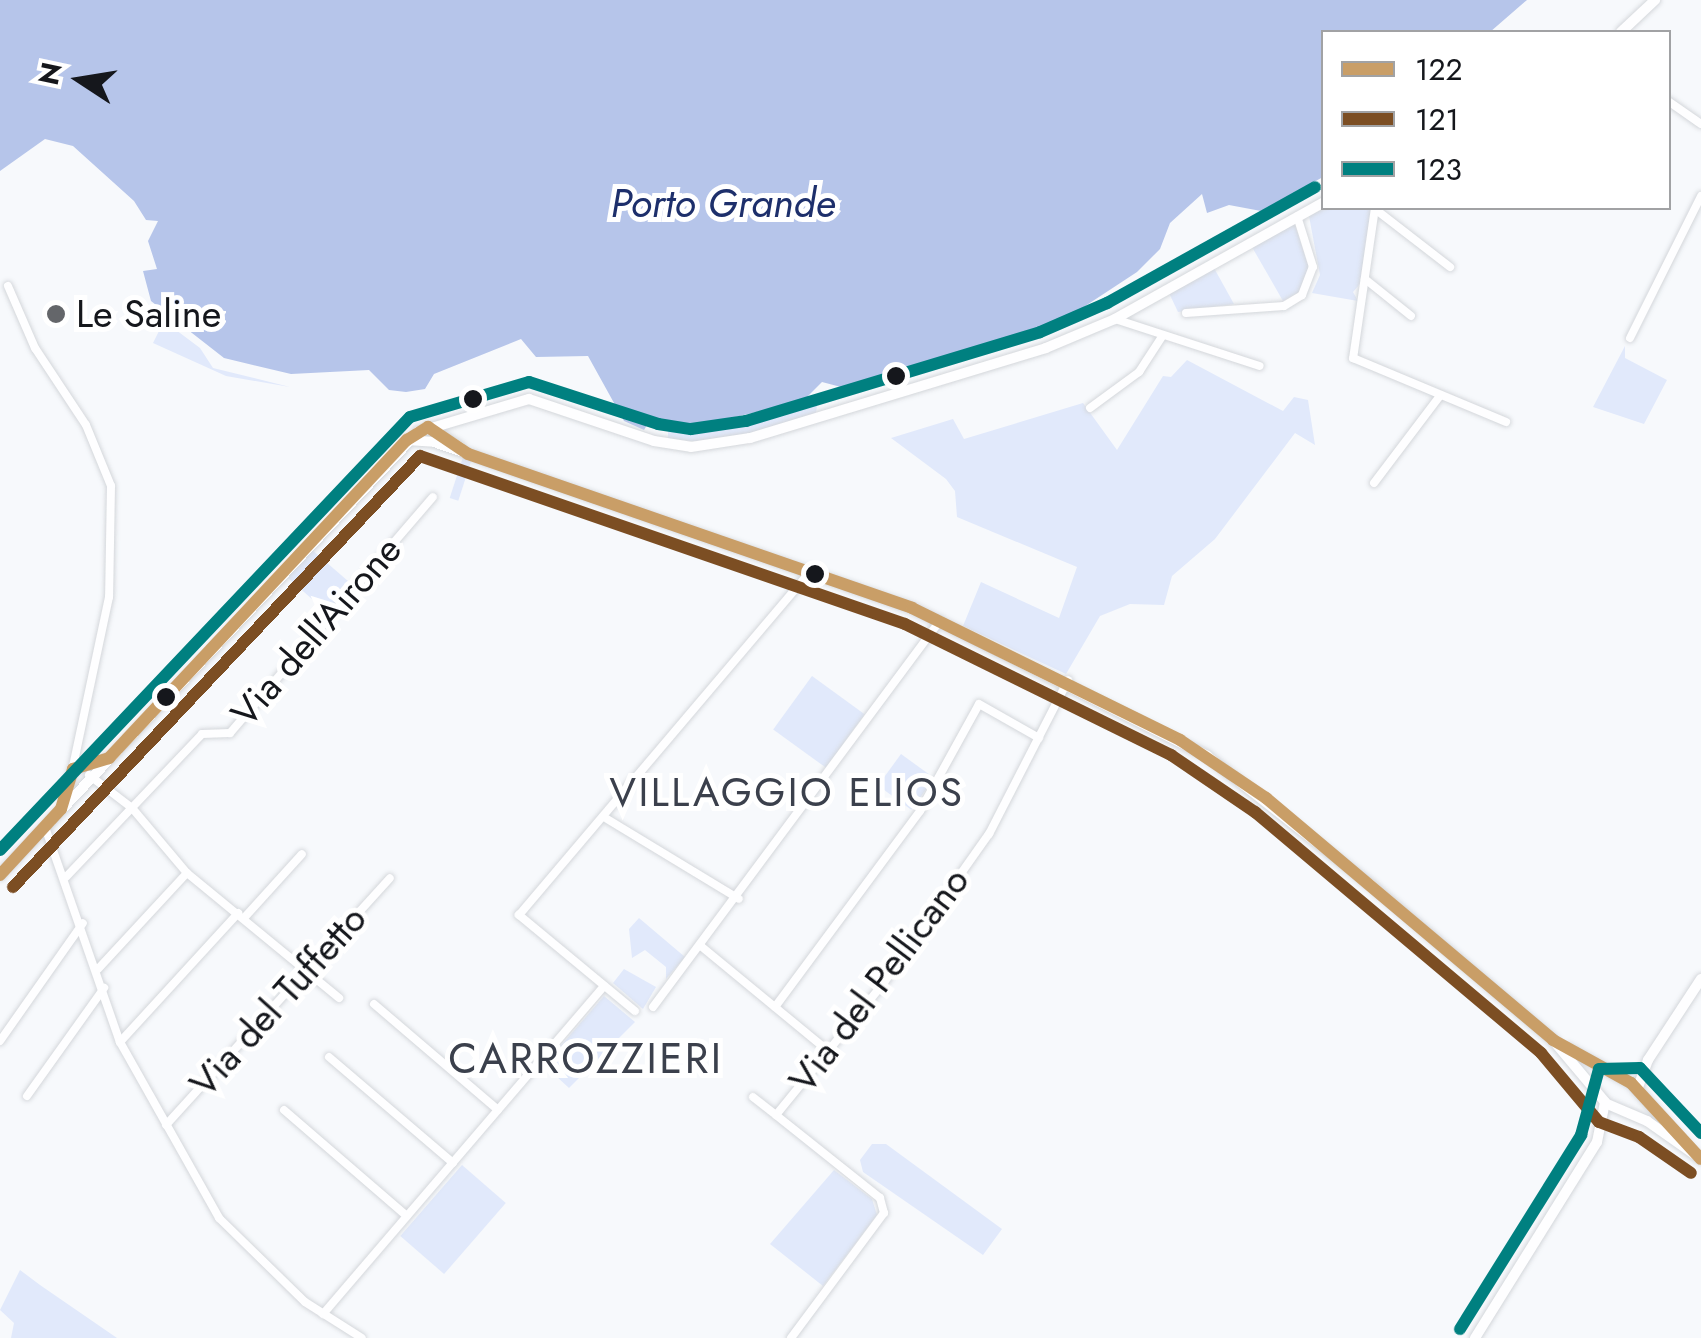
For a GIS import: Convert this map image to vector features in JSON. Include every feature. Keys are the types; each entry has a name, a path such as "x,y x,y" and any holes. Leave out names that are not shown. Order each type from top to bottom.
{"street":[{"path":"1623,30 1654,0"},
{"path":"1671,103 1701,124"},
{"path":"1630,338 1701,196"},
{"path":"0,874 61,809 82,774 109,758 406,440 428,427 537,399 654,441 719,445 1046,348 1115,318 1321,204"},
{"path":"1375,210 1348,357 1439,398 1506,422"},
{"path":"1378,210 1450,267"},
{"path":"1186,314 1284,306 1302,295 1312,267 1297,216"},
{"path":"1365,279 1411,316"},
{"path":"8,286 35,348 86,425 111,486 109,597 76,744 82,774 132,808 187,872 339,998"},
{"path":"1115,318 1260,366"},
{"path":"1090,408 1139,372 1163,335"},
{"path":"1374,483 1439,398"},
{"path":"452,418 454,442"},
{"path":"428,427 434,442"},
{"path":"428,427 468,454"},
{"path":"406,440 434,442 812,569 940,620 1068,680 1207,756 1266,798 1553,1040 1605,1101 1696,1155"},
{"name":"Via dell'Airone","path":"66,876 202,734 230,733 434,497"},
{"path":"634,1011 519,915 606,819 812,569"},
{"path":"653,1007 739,899 940,620"},
{"name":"Via del Pellicano","path":"790,1338 884,1213 874,1192 776,1115 989,834 1068,680"},
{"path":"775,1007 920,811 980,704 1039,738"},
{"path":"606,819 739,899"},
{"path":"45,827 83,924 120,1042 228,1228 323,1314 362,1338"},
{"path":"120,1042 302,854"},
{"path":"98,969 187,872"},
{"name":"Via del Tuffetto","path":"166,1125 390,878"},
{"path":"0,1042 83,924"},
{"path":"702,947 828,1051"},
{"path":"1475,1338 1596,1142 1636,1104 1648,1060 1701,980"},
{"path":"323,1314 604,986"},
{"path":"28,1096 104,988"},
{"path":"374,1004 498,1110"},
{"path":"1553,1040 1637,1091 1696,1155"},
{"path":"329,1058 452,1163"},
{"path":"1596,1142 1608,1086 1648,1060"},
{"path":"753,1097 776,1115"},
{"path":"284,1110 408,1216"}],"shaded area":[{"path":"1321,210 1371,210 1360,284 1353,292 1358,301 1312,293 1320,275 1309,216"},
{"path":"1294,222 1310,271 1301,291 1283,301 1252,247"},
{"path":"1214,268 1234,304 1178,312 1169,293"},
{"path":"164,321 200,348 213,368 290,387 226,376 153,343"},
{"path":"1625,346 1625,358 1667,380 1644,424 1593,407"},
{"path":"1187,360 1283,411 1294,397 1308,400 1315,445 1295,433 1215,539 1172,576 1164,605 1130,604 1100,616 1066,674 963,626 981,582 1059,618 1077,567 957,517 955,491 946,479 891,438 953,419 964,439 1083,403 1117,450 1163,376 1171,377"},
{"path":"818,398 816,414 759,432 705,442 668,439 668,431 752,422"},
{"path":"463,457 472,460 458,501 450,498"},
{"path":"311,549 353,585 328,613 287,577"},
{"path":"812,676 865,714 826,768 773,729"},
{"path":"901,754 934,778 911,810 878,786"},
{"path":"639,918 685,957 666,979 666,967 645,950 632,958 629,929"},
{"path":"624,969 656,987 643,1009 613,983"},
{"path":"604,996 635,1022 569,1088 544,1065"},
{"path":"872,1144 886,1144 1002,1229 983,1255 863,1172 860,1160"},
{"path":"462,1165 506,1203 444,1274 400,1236"},
{"path":"834,1170 872,1199 877,1215 823,1286 770,1244"},
{"path":"20,1270 117,1338 11,1338 14,1323 0,1310"}],"water":[{"name":"Porto Grande","path":"0,0 1527,0 1492,30 1321,30 1321,178 1261,211 1229,205 1207,213 1202,194 1170,223 1160,249 1137,272 1070,316 916,369 841,387 822,382 803,401 671,432 668,420 650,420 644,430 624,421 588,356 536,357 521,339 434,374 425,389 406,392 389,390 369,370 291,374 224,358 151,301 143,271 157,269 148,241 158,221 146,220 134,201 73,146 45,139 0,171"}],"transit line":[{"name":"123","path":"0,850 410,417 529,382 658,424 691,429 746,421 1040,332 1107,303 1315,187"},
{"name":"122","path":"0,875 61,809 73,769 109,758 407,440 428,427 468,454 912,608 1180,740 1266,798 1553,1040 1631,1083 1701,1159"},
{"name":"121","path":"13,887 420,456 905,624 1171,755 1255,812 1541,1053 1599,1122 1639,1137 1691,1173"},
{"name":"123","path":"1460,1329 1581,1135 1599,1069 1640,1068 1701,1133"}],"place":[{"name":"Le Saline","path":"56,314"}],"district":[{"name":"VILLAGGIO ELIOS","path":"787,792"},
{"name":"CARROZZIERI","path":"586,1059"}]}
